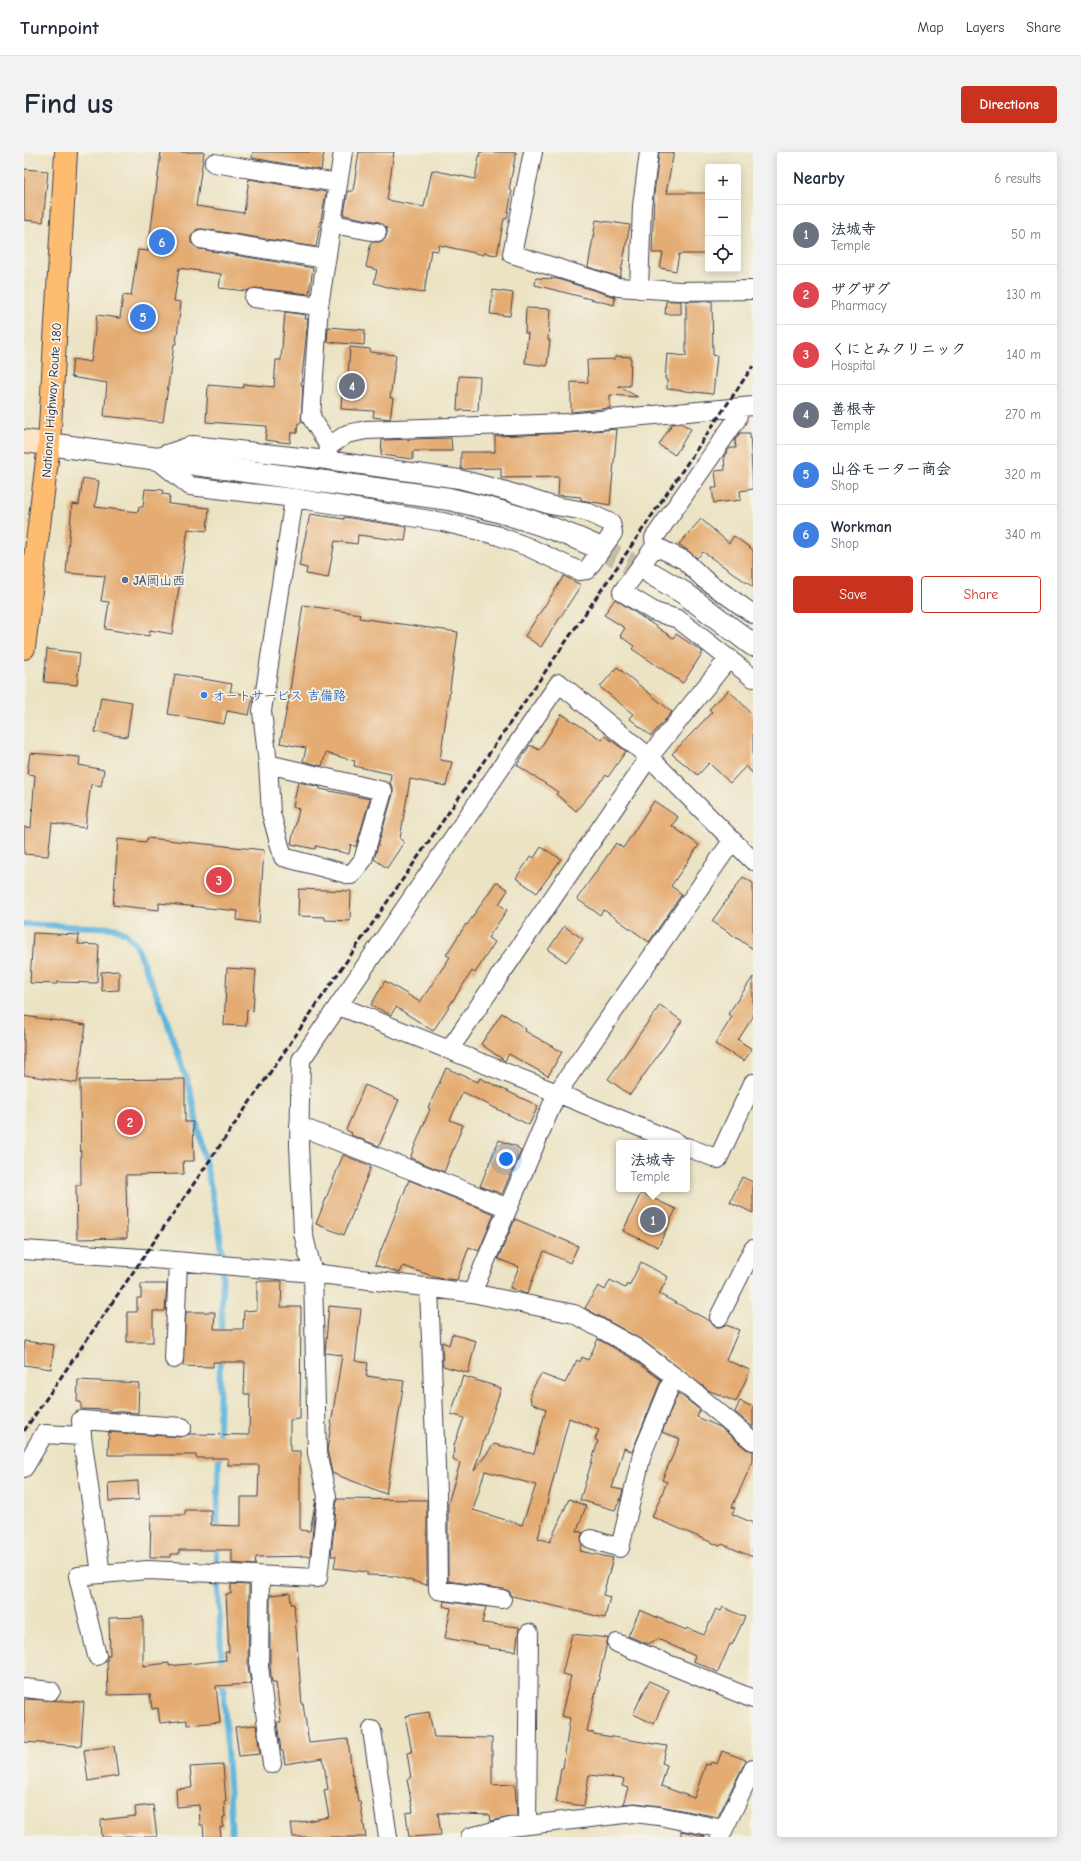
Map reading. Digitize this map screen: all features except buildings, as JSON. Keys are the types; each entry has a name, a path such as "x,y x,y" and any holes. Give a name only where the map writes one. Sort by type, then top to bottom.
{"highway":[{"name":"National Highway Route 180","path":"24,648 26,618 49,444 66,152"}],"main road":[{"path":"24,441 49,444"}],"street":[{"path":"328,453 311,417 319,306 343,152"},
{"path":"533,152 512,254 618,287 679,291 753,290"},
{"path":"639,289 642,206 649,152"},
{"path":"214,162 338,184"},
{"path":"332,224 377,232"},
{"path":"201,239 326,259"},
{"path":"254,298 319,306"},
{"path":"328,453 347,434 366,430 567,423 747,407"},
{"path":"747,407 737,419 654,538 655,546 622,592 655,612 678,619 753,678"},
{"path":"49,444 449,499 489,508 537,522 596,547"},
{"path":"193,445 328,453 482,485 550,505 585,512 611,523 613,533 587,570 579,571 528,547 496,535 422,518 294,498 190,486 155,458 193,445"},
{"path":"268,764 383,791 363,860 351,875 283,857 271,813 268,764 262,711 294,498"},
{"path":"655,546 684,560 705,580 753,614"},
{"path":"652,574 684,593 753,645"},
{"path":"449,1050 649,758 729,658"},
{"path":"97,1656 78,1576 148,1570 318,1578 327,1496 317,1453 313,1273 303,1233 299,1126 301,1060 559,683 649,758 753,861"},
{"path":"472,1293 557,1093 732,841"},
{"path":"339,1006 671,1140"},
{"path":"690,1147 718,1159 753,1083"},
{"path":"299,1126 508,1208"},
{"path":"719,1318 753,1249"},
{"path":"24,1250 142,1258 313,1273 472,1293 574,1314 636,1348 674,1376 753,1441"},
{"path":"174,1359 178,1262"},
{"path":"429,1288 437,1492 438,1590 502,1599"},
{"path":"591,1539 620,1548 642,1454 674,1376"},
{"path":"101,1574 81,1420 182,1427"},
{"path":"24,1468 44,1434 82,1436"},
{"path":"260,1576 259,1667 272,1764"},
{"path":"527,1825 529,1634"},
{"path":"617,1643 753,1699"},
{"path":"24,1688 51,1691"},
{"path":"372,1730 388,1837"},
{"path":"470,1837 510,1827 634,1813 659,1816 721,1833 753,1769"}],"waterway":[{"path":"24,924 114,928 125,933 135,943 164,1012 190,1090 217,1217 223,1257 221,1336"},
{"path":"219,1442 220,1355"},
{"path":"217,1532 219,1451"},
{"path":"217,1543 222,1668"},
{"path":"223,1679 232,1837"}],"tunnel":[{"path":"597,547 652,574"}],"railway":[{"path":"24,1431 613,573 753,366"}],"place":[{"name":"Workman","path":"162,242"},
{"name":"山谷モーター商会","path":"143,317"},
{"name":"善根寺","path":"352,386"},
{"name":"JA岡山西","path":"125,580"},
{"name":"オートサービス 吉備路","path":"204,695"},
{"name":"くにとみクリニック","path":"219,880"},
{"name":"ザグザグ","path":"130,1122"},
{"name":"法城寺","path":"653,1220"}]}
